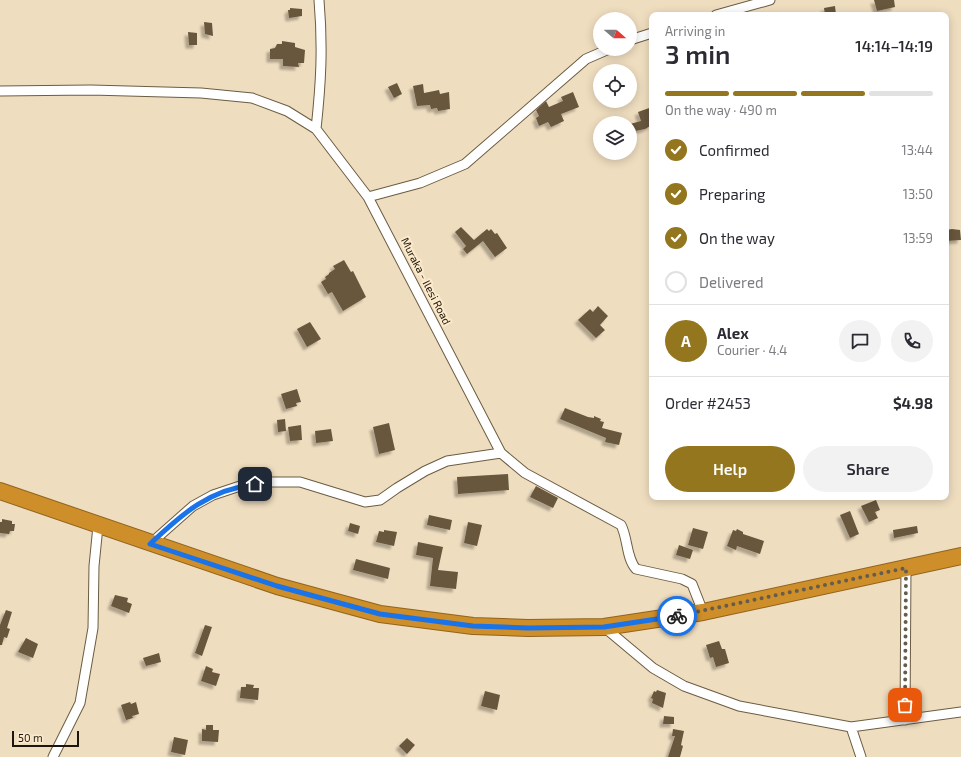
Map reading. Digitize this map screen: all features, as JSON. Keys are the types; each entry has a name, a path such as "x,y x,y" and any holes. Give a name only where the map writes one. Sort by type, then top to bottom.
{"highway":[{"path":"0,491 150,544 277,586 380,614 473,626 528,628 604,627 702,612 961,556"}],"street":[{"path":"0,91 91,90 201,93 252,98 287,111 316,129 322,78 322,39 319,0"},
{"path":"727,12 770,0"},
{"path":"637,38 649,34"},
{"path":"368,197 420,183 465,164 586,59 593,56"},
{"name":"Muraka - Ilesi Road","path":"316,129 368,197 501,452 525,473 621,525 625,533 631,564 636,569 682,579 692,584 702,612"},
{"path":"150,544 193,506 213,495 240,486 270,482 300,482 365,502 380,500 425,471 447,461 501,452"},
{"path":"53,757 80,703 93,628 94,566 98,526"},
{"path":"905,720 906,568"},
{"path":"604,627 653,668 684,686 739,706 851,727 961,712"},
{"path":"851,727 861,757"}],"building":[{"path":"874,0 894,0 895,7 877,11"},
{"path":"835,6 836,12 825,12 824,8"},
{"path":"290,8 302,9 302,16 289,18 288,10 290,10"},
{"path":"204,22 212,23 213,36 205,34"},
{"path":"188,32 197,33 197,45 189,45"},
{"path":"282,41 295,43 295,47 305,50 304,63 298,63 299,67 283,66 283,59 270,59 270,49 275,48 277,44 282,44"},
{"path":"397,83 402,94 394,98 388,87"},
{"path":"423,84 424,93 439,90 440,94 449,92 450,109 438,111 437,108 431,109 430,105 417,106 413,86"},
{"path":"573,92 579,107 561,114 564,121 551,127 548,122 539,126 536,118 539,116 536,110 546,101 549,107 563,101 561,97"},
{"path":"649,108 649,127 637,131 637,122 641,121 638,112"},
{"path":"461,227 474,240 487,229 489,231 491,229 495,234 497,233 507,248 495,257 483,241 467,254 463,249 466,246 455,232"},
{"path":"949,230 960,230 961,240 949,241"},
{"path":"344,260 351,272 353,271 366,297 343,311 332,292 328,294 321,282 326,279 325,277 335,269 333,266"},
{"path":"598,306 608,316 600,325 605,330 596,338 578,320 590,309 593,312"},
{"path":"310,322 321,339 307,347 297,329"},
{"path":"297,389 301,402 296,403 297,406 286,409 281,394"},
{"path":"565,408 588,417 594,418 594,416 601,419 600,421 604,422 602,428 622,433 619,445 605,442 606,438 560,419"},
{"path":"285,419 286,431 278,432 277,420"},
{"path":"389,423 395,450 379,454 373,427"},
{"path":"301,425 302,440 290,441 288,427"},
{"path":"331,429 333,441 316,443 315,431"},
{"path":"508,474 509,490 458,494 457,477"},
{"path":"536,486 558,498 553,508 530,497"},
{"path":"876,500 880,510 875,512 878,518 869,522 861,506"},
{"path":"850,511 859,534 850,538 840,515"},
{"path":"429,515 452,520 450,530 427,525"},
{"path":"2,519 12,521 12,524 15,524 14,531 10,531 9,534 0,533 0,522 2,522"},
{"path":"468,522 482,525 477,546 464,543"},
{"path":"350,523 360,526 358,534 348,531"},
{"path":"917,526 918,533 894,538 893,530"},
{"path":"693,528 708,532 703,549 688,545"},
{"path":"737,529 743,532 743,534 764,541 760,554 737,546 736,550 727,546 733,530 736,531"},
{"path":"384,530 397,532 394,546 376,542 379,531 384,532"},
{"path":"418,542 443,547 438,570 458,572 456,589 430,586 433,558 416,555"},
{"path":"679,545 693,550 690,559 676,555"},
{"path":"356,559 390,568 388,579 353,570"},
{"path":"115,595 128,598 127,602 132,604 129,613 111,606"},
{"path":"6,610 12,612 7,628 10,629 7,638 4,637 2,645 0,645 0,625"},
{"path":"205,625 212,627 202,656 195,653"},
{"path":"26,638 38,644 33,658 18,652"},
{"path":"719,641 722,649 725,649 729,663 716,667 713,657 710,658 706,645"},
{"path":"159,653 161,662 146,666 143,658"},
{"path":"206,666 213,669 212,672 220,674 216,686 201,681"},
{"path":"246,684 254,685 253,688 259,688 258,700 240,698 241,687 246,687"},
{"path":"657,690 666,693 663,708 652,703 653,699 651,698 654,691 656,692"},
{"path":"485,691 500,695 497,710 481,706"},
{"path":"130,702 131,704 136,702 139,714 126,720 121,705"},
{"path":"664,716 674,717 674,724 663,724"},
{"path":"206,725 213,725 213,730 219,730 218,742 202,741 202,729 206,730"},
{"path":"673,729 684,731 681,745 683,746 680,757 668,757 675,736 672,736"},
{"path":"174,737 188,740 185,755 171,752"},
{"path":"407,738 415,745 407,754 399,746"}],"way so far":[{"path":"677,616 702,612 906,568 905,705"}],"route":[{"path":"255,484 240,486 213,495 193,506 150,544 277,586 380,614 473,626 528,628 604,627 677,616"}]}
